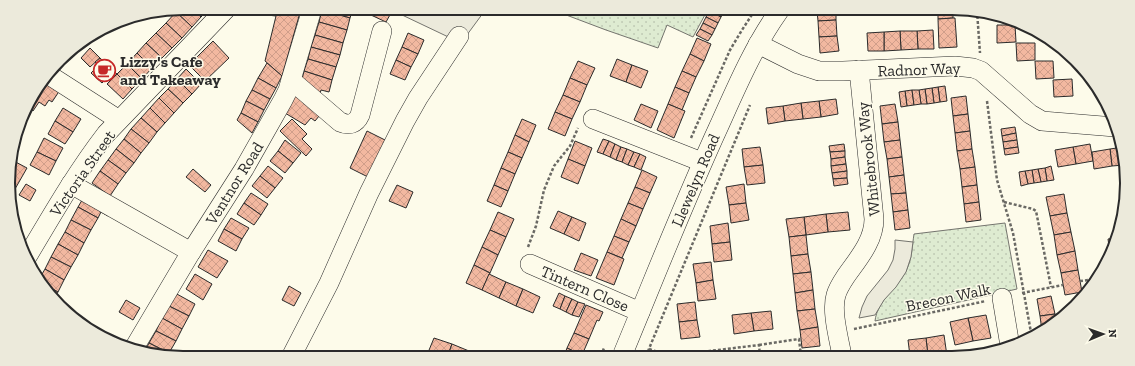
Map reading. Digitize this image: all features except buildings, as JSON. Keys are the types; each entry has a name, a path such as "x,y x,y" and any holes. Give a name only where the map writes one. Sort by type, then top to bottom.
{"street":[{"name":"Victoria Street","path":"30,252 71,184 94,150 119,120 220,15"},
{"name":"Ventnor Road","path":"136,344 191,252 244,168 283,100 291,80 310,15"},
{"name":"Llewelyn Road","path":"625,348 702,162 747,64 776,15"},
{"path":"291,80 340,122 348,125 356,122 360,115 382,31"},
{"path":"294,351 329,283 369,193 405,121 418,98 460,36"},
{"name":"Radnor Way","path":"758,44 798,64 812,69 826,71 955,66 969,67 980,71 1030,114 1042,121 1110,127"},
{"name":"Whitebrook Way","path":"841,351 834,310 836,295 841,284 869,242 874,227 859,70"},
{"path":"53,77 119,120"},
{"path":"593,119 702,162"},
{"path":"71,184 191,252"},
{"name":"Tintern Close","path":"530,264 640,312"},
{"path":"1002,298 1009,341"}],"path":[{"path":"977,17 980,71 987,101 997,180 1013,233 1031,331"},
{"path":"649,350 751,103"},
{"path":"530,264 522,261 536,226 542,198 554,166 572,142 583,115 593,119"},
{"path":"1003,202 1036,211 1051,287"},
{"path":"1080,281 1089,280"},
{"name":"Brecon Walk","path":"838,333 1063,285"},
{"path":"710,351 799,339 800,351"},
{"path":"759,345 760,351"},
{"path":"625,348 653,351"}],"green space":[{"path":"566,15 705,15 693,37 667,25 658,48"},
{"path":"1005,223 1017,289 875,321 879,307 906,271 911,257 914,234"}],"shaded area":[{"path":"402,15 482,15 461,43"},
{"path":"895,240 913,242 911,257 906,272 896,287 884,300 875,315 859,318 867,296 888,270 893,260"}],"place":[{"name":"Lizzy's Cafe and Takeaway","path":"104,70"}]}
